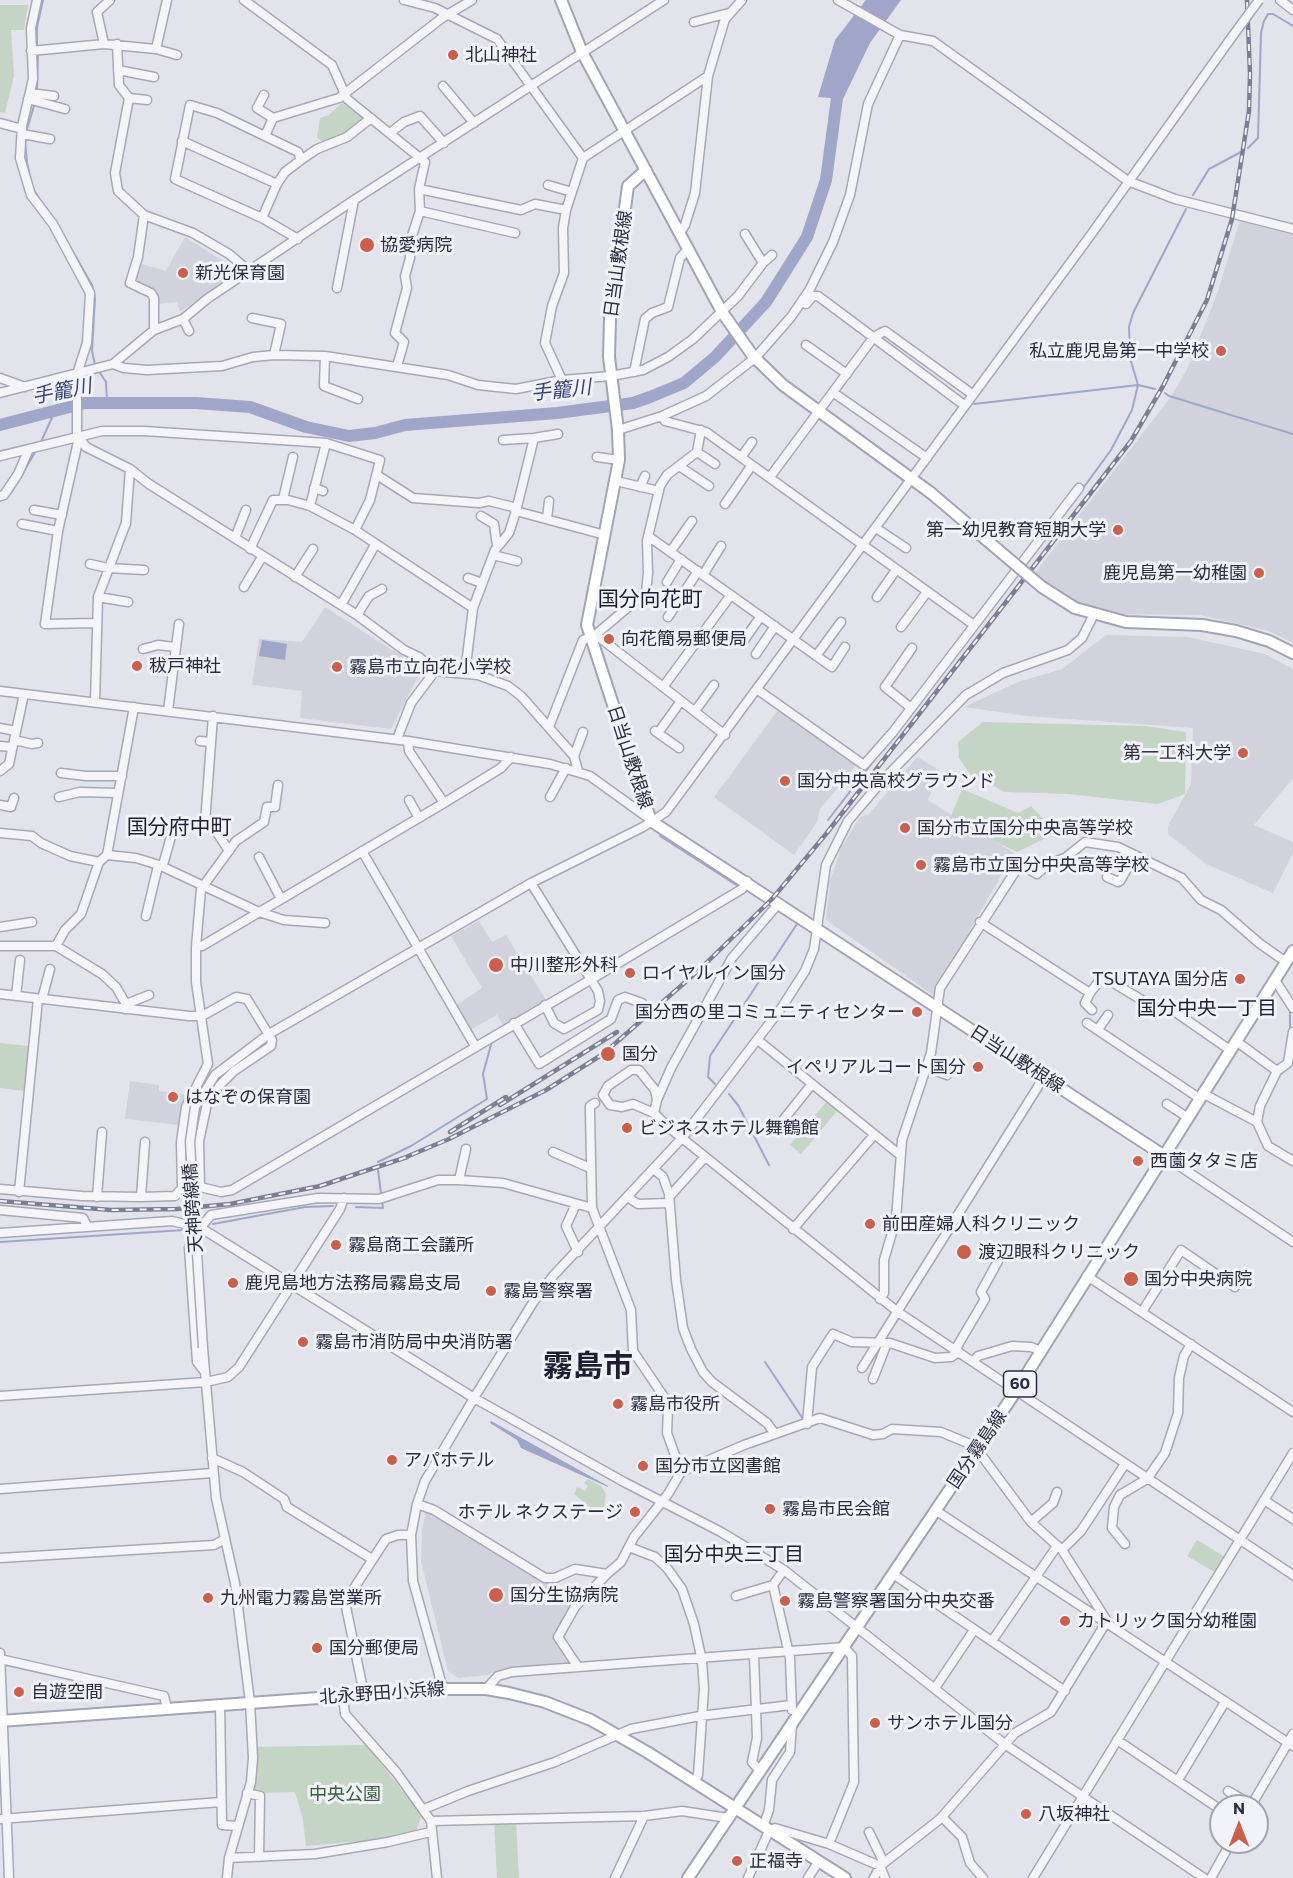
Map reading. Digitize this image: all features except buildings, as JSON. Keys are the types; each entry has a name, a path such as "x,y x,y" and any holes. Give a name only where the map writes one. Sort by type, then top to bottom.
{"main road":[{"path":"561,0 582,52 626,129 722,313 754,357 783,386 931,494 1042,586 1075,608 1126,622 1202,625 1236,631 1269,641 1293,653"},
{"name":"日当山敷根線","path":"646,170 628,186 610,325 612,380 618,429 618,460 616,481 587,625 651,821 747,881 1163,1155"},
{"name":"国分霧島線","path":"688,1878 844,1647 856,1625 1016,1391 1293,951"},
{"name":"北永野田小浜線","path":"2,1720 364,1694 486,1689 526,1697 564,1709 616,1734 694,1783 731,1813"},
{"path":"731,1813 766,1829 845,1878"}],"street":[{"path":"36,0 31,28 35,51 34,97 22,131 20,158 31,195 53,224 90,293 87,343 77,374 78,436 58,531 45,624 96,623"},
{"path":"104,44 96,12 110,0"},
{"path":"156,49 167,0"},
{"path":"244,0 332,65 343,95 425,162 419,189 420,211 410,242 406,288 395,333 404,341 397,366"},
{"path":"404,0 435,8 497,39 583,158"},
{"path":"265,136 273,118 343,95 447,15 472,0"},
{"path":"0,393 113,364 154,330 183,319 354,200 664,0"},
{"path":"680,233 695,194 708,76 729,13 742,0"},
{"path":"838,0 898,34 937,44 1128,181 1175,199 1293,229"},
{"path":"269,1034 531,883 666,812 758,690 1259,0"},
{"path":"1284,1 1293,10"},
{"path":"694,22 729,13"},
{"path":"618,429 662,416 706,396 754,357 791,317 810,289 833,242 850,195 867,104 898,34"},
{"path":"117,44 119,87 129,98 147,100"},
{"path":"35,51 117,44 156,49 177,55"},
{"path":"118,70 154,77"},
{"path":"562,380 545,343 552,306 563,278 563,228 566,210 583,158 708,76"},
{"path":"443,86 474,123"},
{"path":"264,94 258,108 273,118"},
{"path":"34,97 54,96"},
{"path":"34,97 65,109"},
{"path":"129,98 115,180 121,195 144,215 193,233 232,256 249,271"},
{"path":"298,239 261,218 175,179 190,105 217,113 298,152 301,160"},
{"path":"390,133 404,122 420,116 444,143"},
{"path":"261,218 285,172 317,149 347,137 371,118"},
{"path":"0,123 35,138 50,139"},
{"path":"182,141 277,184"},
{"path":"548,185 572,192"},
{"path":"419,189 521,210 535,204 566,210"},
{"path":"337,288 354,200"},
{"path":"420,211 515,233"},
{"path":"144,215 138,257 130,283 151,293 154,298 154,330"},
{"path":"745,234 763,263"},
{"path":"634,372 645,319 652,313 668,307 680,258 688,249"},
{"path":"113,364 124,368 147,370 208,367 274,355 325,356 454,376 478,385 516,389 562,380 612,380 668,357 722,313 772,255"},
{"path":"791,317 796,318 813,296 818,296 964,405"},
{"path":"252,318 281,324 274,355"},
{"path":"183,319 189,331"},
{"path":"770,477 873,338 885,332 972,394"},
{"path":"806,345 847,374"},
{"path":"325,356 324,386 358,399"},
{"path":"0,378 26,387"},
{"path":"834,393 927,458"},
{"path":"662,416 665,420 701,430 742,456 974,625"},
{"path":"549,727 583,640 594,636 646,592 648,536 659,491 665,478 697,452 701,430"},
{"path":"0,456 102,431 144,431 326,443 356,454 378,457 380,464 378,475 370,500 355,530"},
{"path":"503,440 558,434"},
{"path":"78,436 86,447 130,469 149,484 262,557 357,615 419,657 435,671 483,676 508,686 521,696 574,756 578,771"},
{"path":"465,673 473,608 495,551 509,533 534,438"},
{"path":"742,456 752,442"},
{"path":"310,506 318,490 326,443"},
{"path":"0,496 4,495 35,449"},
{"path":"697,452 715,464"},
{"path":"283,499 293,457"},
{"path":"597,458 618,460"},
{"path":"725,504 752,465"},
{"path":"679,466 709,486"},
{"path":"95,702 98,597 126,523 130,469"},
{"path":"378,475 412,498 479,503 489,501 516,511 605,535"},
{"path":"640,487 645,476"},
{"path":"616,481 659,491"},
{"path":"758,690 864,765 911,708 1079,488"},
{"path":"250,549 273,500 283,499 310,506 355,530 473,608"},
{"path":"548,519 549,501"},
{"path":"34,510 62,515"},
{"path":"235,538 246,510"},
{"path":"481,516 494,524 495,551"},
{"path":"671,551 692,521"},
{"path":"22,524 58,531"},
{"path":"876,528 906,548"},
{"path":"648,536 832,667 846,647"},
{"path":"341,606 375,545"},
{"path":"668,616 721,546"},
{"path":"295,577 313,549"},
{"path":"495,551 517,561"},
{"path":"244,587 262,557"},
{"path":"667,582 681,559"},
{"path":"90,564 108,568 144,570"},
{"path":"877,597 896,570"},
{"path":"468,578 482,583"},
{"path":"357,615 369,596 382,589"},
{"path":"901,627 927,592"},
{"path":"663,687 731,595"},
{"path":"98,597 128,602"},
{"path":"443,1689 413,1581 411,1535 417,1503 426,1481 474,1398 534,1301 553,1276 601,1228 682,1138 759,1041 805,971 814,949 818,929 819,900 826,865 848,821 882,781 966,695 1003,673 1068,650 1082,638 1094,614"},
{"path":"741,643 760,616"},
{"path":"816,656 841,622"},
{"path":"168,711 179,624"},
{"path":"756,654 775,627"},
{"path":"590,636 600,638 725,735"},
{"path":"142,649 158,645 175,647"},
{"path":"911,708 883,689 912,648"},
{"path":"397,739 411,703 435,671"},
{"path":"695,711 714,685"},
{"path":"0,691 397,739 511,757 578,771 630,803 651,821"},
{"path":"0,771 9,764 24,694"},
{"path":"679,748 656,732 681,701"},
{"path":"56,946 65,930 81,914 99,862 107,855 134,707"},
{"path":"213,717 205,823 218,834 229,851"},
{"path":"0,728 14,739 32,744 38,743"},
{"path":"574,756 583,732"},
{"path":"0,746 14,739"},
{"path":"200,741 211,742"},
{"path":"408,741 409,751 444,803"},
{"path":"196,947 202,946 444,803 501,768 511,757"},
{"path":"550,797 566,768"},
{"path":"61,772 86,776 122,776"},
{"path":"0,1189 96,1197 141,1197 175,1196 182,1188 181,1142 186,1107 208,1064 196,982 199,892 242,836 264,822 267,807 274,807 278,785"},
{"path":"59,797 80,792 117,793"},
{"path":"0,805 11,807 14,798"},
{"path":"409,800 419,818"},
{"path":"0,833 32,836 41,843 70,856 99,862"},
{"path":"146,916 159,866 163,865 172,833"},
{"path":"880,1299 884,1293 884,1260 896,1219 900,1155 904,1131 931,1053 935,1006 940,988 980,922 1020,864 1039,873 1047,865 1065,858 1089,842 1118,847 1182,879 1201,900 1221,910 1259,943 1286,962"},
{"path":"362,851 475,1046"},
{"path":"107,855 136,858 159,866 260,912 288,921 325,922"},
{"path":"1107,877 1120,881 1135,855"},
{"path":"259,857 281,899"},
{"path":"182,1188 200,1187 221,1192 232,1190 742,889 747,881"},
{"path":"531,883 598,991 600,1001 598,1010 564,1029 560,1028 545,1005"},
{"path":"654,1113 671,1068 732,958 779,903"},
{"path":"0,927 32,922"},
{"path":"980,922 1090,993"},
{"path":"0,946 56,946 102,974 116,987 125,1006"},
{"path":"16,996 20,960"},
{"path":"19,1192 40,999 50,969"},
{"path":"1092,1010 1085,1003 1090,993 1100,980 1108,979 1160,1011 1171,1009 1233,1045 1281,1069"},
{"path":"1275,980 1293,1008"},
{"path":"0,994 202,1016 242,996 247,999 269,1034 272,1040 271,1046 234,1071 219,1086 207,1104 199,1141 200,1187"},
{"path":"125,1006 149,995"},
{"path":"514,1023 539,1064 611,1019 618,1000 625,997 642,1003"},
{"path":"1099,1028 1108,1015"},
{"path":"1088,1023 1201,1096 1260,1124"},
{"path":"1293,1032 1281,1069 1260,1106 1260,1124 1268,1146 1293,1161"},
{"name":"天神跨線橋","path":"205,1371 190,1142 195,1107 215,1075 269,1034"},
{"path":"759,1041 900,1155"},
{"path":"926,1067 947,1075"},
{"path":"657,1100 655,1090 639,1070 631,1070 608,1086 603,1095 610,1106 622,1107 633,1104 654,1113 880,1299 1293,1575"},
{"path":"862,1368 1044,1077"},
{"path":"784,1119 812,1084"},
{"path":"595,1103 590,1106 592,1208 631,1310 633,1351 664,1397 668,1408 667,1433 681,1472"},
{"path":"1167,1104 1187,1117"},
{"path":"96,1197 102,1132"},
{"path":"793,1229 874,1135"},
{"path":"141,1197 145,1142"},
{"path":"459,1180 466,1149"},
{"path":"553,1152 590,1168"},
{"path":"1163,1155 1293,1242"},
{"path":"629,1198 638,1204 669,1200 705,1157"},
{"path":"655,1170 663,1177 669,1200 683,1328 691,1349 712,1382 767,1423 775,1434"},
{"path":"227,1878 229,1858 248,1793 253,1758 250,1702 235,1583 218,1518 205,1371 197,1362 189,1248 211,1215 318,1198 379,1199 438,1180 503,1183 592,1208"},
{"path":"0,1396 206,1382 221,1380 234,1373 340,1209 344,1198"},
{"path":"576,1204 566,1226 578,1252"},
{"path":"0,1210 83,1218 87,1226"},
{"path":"0,1233 172,1221 201,1228 474,1398 721,1532 784,1570 1006,1745 1204,1878"},
{"path":"1142,1312 1181,1250 1235,1287"},
{"path":"807,1424 812,1367 833,1334 852,1341 887,1343 935,1358 951,1357 957,1351 985,1299 981,1292 998,1261"},
{"path":"1088,1276 1293,1412"},
{"path":"873,1379 887,1343"},
{"path":"1125,1544 1112,1528 1116,1501 1147,1479 1168,1447 1178,1413 1179,1378 1184,1356 1191,1344"},
{"path":"973,1362 978,1356 1012,1346 1031,1347 1041,1351"},
{"path":"578,1668 558,1638 575,1607 621,1562 629,1546 663,1502 681,1472 820,1418 873,1435 883,1434 892,1429 941,1432 970,1444 995,1470 1031,1522 1060,1548 1107,1621"},
{"path":"1034,1878 1293,1453"},
{"path":"212,1458 243,1472 284,1499 287,1507 372,1559"},
{"path":"992,1641 1036,1576 1060,1548 1081,1531 1125,1464"},
{"path":"0,1489 213,1473"},
{"path":"1031,1522 1053,1503 1057,1492"},
{"path":"1264,1500 1293,1519"},
{"path":"417,1503 434,1510 545,1578 555,1578 575,1569 608,1574"},
{"path":"935,1510 1291,1744"},
{"path":"364,1694 345,1602 372,1559 391,1536 411,1535"},
{"path":"0,1558 214,1545 225,1539"},
{"path":"629,1546 655,1557 682,1589 701,1659 704,1689 700,1716 698,1775 694,1783"},
{"path":"736,1596 772,1585 784,1570"},
{"path":"893,1574 1065,1691"},
{"path":"772,1585 789,1653 791,1705 793,1711 798,1714"},
{"path":"874,1878 879,1864 940,1819 1015,1733 1051,1712 1107,1621"},
{"path":"935,1688 974,1630"},
{"path":"486,1689 492,1680 504,1674 844,1647 852,1656 854,1782 829,1844"},
{"path":"0,1653 4,1819 9,1878"},
{"path":"754,1655 757,1738 752,1762 760,1771"},
{"path":"0,1659 164,1696 167,1708"},
{"path":"343,1696 345,1714 397,1773 431,1821 430,1832 437,1878"},
{"path":"1178,1780 1225,1702"},
{"path":"220,1704 222,1825 237,1826"},
{"path":"424,1809 468,1791 555,1762 616,1734 643,1726 700,1716 791,1705"},
{"path":"748,1878 766,1829 772,1780 790,1752 792,1725"},
{"path":"1259,1794 1291,1744 1293,1734"},
{"path":"1117,1740 1209,1801"},
{"path":"1228,1791 1233,1794"},
{"path":"248,1793 260,1796 259,1857"},
{"path":"4,1819 221,1802"},
{"path":"431,1821 644,1816 682,1811 731,1813"},
{"path":"615,1878 644,1816"},
{"path":"940,1819 944,1819 962,1837 970,1863 983,1878"},
{"path":"766,1829 780,1828 879,1864"},
{"path":"229,1858 315,1854 388,1842 430,1832"},
{"path":"869,1832 885,1878"},
{"path":"1211,1878 1224,1854"},
{"path":"808,1878 819,1862"}],"shaded area":[{"path":"1240,220 1293,235 1293,643 1269,631 1200,615 1114,614 1075,602 1034,574 1170,398 1187,369 1217,294"},
{"path":"185,237 239,271 180,312 177,302 159,304 157,294 134,283 138,263 166,271"},
{"name":"霧島市立向花小学校","path":"325,607 422,669 391,729 300,718 302,691 252,685 259,639 302,642"},
{"name":"第一工科大学","path":"1106,635 1188,637 1265,654 1293,669 1293,778 1254,825 1293,842 1293,853 1273,893 1206,864 1168,834 1168,826 1191,784 1193,728 1027,716 964,707 1018,682 1062,669"},
{"name":"国分中央高校グラウンド","path":"778,710 857,764 820,809 817,822 794,855 714,797"},
{"name":"霧島市立国分中央高等学校","path":"917,757 939,770 928,800 1014,853 933,995 826,920 830,881 841,848 860,817 869,814"},
{"name":"中川整形外科","path":"479,921 492,942 506,935 546,1000 503,1025 497,1015 470,1030 455,1006 482,988 451,936"},
{"path":"130,1081 159,1085 159,1091 187,1095 179,1125 125,1119"},
{"name":"国分生協病院","path":"426,1509 553,1585 575,1605 556,1638 576,1665 502,1669 488,1675 458,1678 448,1671 421,1561 422,1531"}],"green space":[{"path":"0,5 28,5 24,30 11,30 14,76 5,113 0,112"},
{"path":"342,103 364,117 358,125 325,143 317,138 320,118 329,115"},
{"path":"983,722 1145,726 1186,732 1185,794 1158,804 1068,794 1005,792 970,774 959,758 958,742"},
{"path":"962,789 1018,813 1031,806 1047,823 1059,823 1048,837 1017,852 950,819"},
{"path":"0,1043 29,1046 24,1091 0,1088"},
{"path":"827,1101 838,1110 801,1154 790,1145"},
{"path":"588,1479 601,1486 606,1494 604,1507 591,1508 574,1494 577,1487 585,1491 588,1486 584,1483"},
{"path":"1197,1540 1225,1557 1216,1573 1187,1556"},
{"name":"中央公園","path":"366,1745 422,1815 414,1836 306,1846 303,1819 295,1792 254,1793 253,1747"},
{"path":"516,1820 519,1878 497,1878 494,1821"}],"water":[{"path":"866,0 901,0 870,43 843,99 818,97 835,40"},
{"path":"262,640 287,644 285,660 259,656"},
{"path":"491,1421 608,1487 521,1448 517,1440 490,1423"}],"waterway":[{"path":"37,46 37,27 43,0"},
{"path":"1248,148 1258,138 1261,33 1264,21 1268,14 1273,14 1293,26"},
{"path":"37,91 38,52"},
{"name":"手籠川","path":"0,425 85,403 196,403 250,407 306,427 349,436 375,433 405,425 557,413 633,403 650,397 684,383 715,357 766,302 807,237 826,180 839,83"},
{"path":"26,132 35,103"},
{"path":"25,140 33,189 49,213"},
{"path":"1193,195 1209,169 1241,152"},
{"path":"1059,521 1111,450 1132,410 1138,385 1130,358 1129,327 1133,313 1186,209"},
{"path":"65,238 92,285 95,298 92,351 95,365"},
{"path":"98,370 106,382 107,403"},
{"path":"974,404 1138,385 1155,389"},
{"path":"1165,393 1293,434"},
{"path":"40,444 55,411"},
{"path":"11,493 37,449"},
{"path":"0,501 7,497"},
{"path":"828,820 876,758"},
{"path":"660,836 738,886"},
{"path":"715,1084 708,1077 710,1056 797,924"},
{"path":"1290,1010 1290,1031"},
{"path":"378,1162 411,1146 487,1099 483,1074 492,1041"},
{"path":"1273,1088 1281,1072"},
{"path":"729,1094 738,1105 769,1165"},
{"path":"378,1170 381,1193"},
{"path":"356,1207 383,1208 382,1201"},
{"path":"213,1224 305,1207 333,1206"},
{"path":"0,1242 184,1230"},
{"path":"765,1362 803,1419"},
{"path":"869,1878 873,1871"}],"railway":[{"path":"399,1160 449,1139 546,1090 603,1054 698,971 772,899 826,834 1131,441 1163,386 1207,300 1232,219 1249,111 1247,0"},
{"path":"500,1105 617,1032"},
{"path":"450,1132 506,1097"},
{"path":"0,1201 111,1210 177,1209 230,1204 320,1186 407,1157"}],"place":[{"name":"北山神社","path":"453,55"},
{"name":"協愛病院","path":"367,245"},
{"name":"新光保育園","path":"183,273"},
{"name":"私立鹿児島第一中学校","path":"1221,351"},
{"name":"第一幼児教育短期大学","path":"1118,530"},
{"name":"鹿児島第一幼稚園","path":"1259,573"},
{"name":"向花簡易郵便局","path":"609,639"},
{"name":"秡戸神社","path":"137,666"},
{"name":"霧島市立向花小学校","path":"337,667"},
{"name":"第一工科大学","path":"1243,753"},
{"name":"国分中央高校グラウンド","path":"785,781"},
{"name":"国分市立国分中央高等学校","path":"905,828"},
{"name":"霧島市立国分中央高等学校","path":"921,865"},
{"name":"中川整形外科","path":"496,965"},
{"name":"ロイヤルイン国分","path":"630,973"},
{"name":"TSUTAYA 国分店","path":"1240,979"},
{"name":"国分西の里コミュニティセンター","path":"917,1012"},
{"name":"国分","path":"608,1054"},
{"name":"イペリアルコート国分","path":"978,1067"},
{"name":"はなぞの保育園","path":"173,1097"},
{"name":"ビジネスホテル舞鶴館","path":"627,1128"},
{"name":"西薗タタミ店","path":"1138,1161"},
{"name":"前田産婦人科クリニック","path":"870,1224"},
{"name":"霧島商工会議所","path":"336,1245"},
{"name":"渡辺眼科クリニック","path":"964,1252"},
{"name":"国分中央病院","path":"1131,1279"},
{"name":"鹿児島地方法務局霧島支局","path":"233,1283"},
{"name":"霧島警察署","path":"491,1291"},
{"name":"霧島市消防局中央消防署","path":"303,1342"},
{"name":"霧島市役所","path":"618,1404"},
{"name":"アパホテル","path":"392,1460"},
{"name":"国分市立図書館","path":"643,1466"},
{"name":"霧島市民会館","path":"770,1509"},
{"name":"ホテル ネクステージ","path":"635,1512"},
{"name":"国分生協病院","path":"496,1595"},
{"name":"九州電力霧島営業所","path":"208,1598"},
{"name":"霧島警察署国分中央交番","path":"785,1601"},
{"name":"カトリック国分幼稚園","path":"1065,1621"},
{"name":"国分郵便局","path":"317,1648"},
{"name":"自遊空間","path":"19,1692"},
{"name":"サンホテル国分","path":"875,1723"},
{"name":"八坂神社","path":"1026,1814"},
{"name":"正福寺","path":"737,1861"}],"district":[{"name":"国分向花町","path":"650,599"},
{"name":"国分府中町","path":"179,827"},
{"name":"国分中央一丁目","path":"1207,1008"},
{"name":"霧島市","path":"588,1366"},
{"name":"国分中央三丁目","path":"734,1554"}]}
